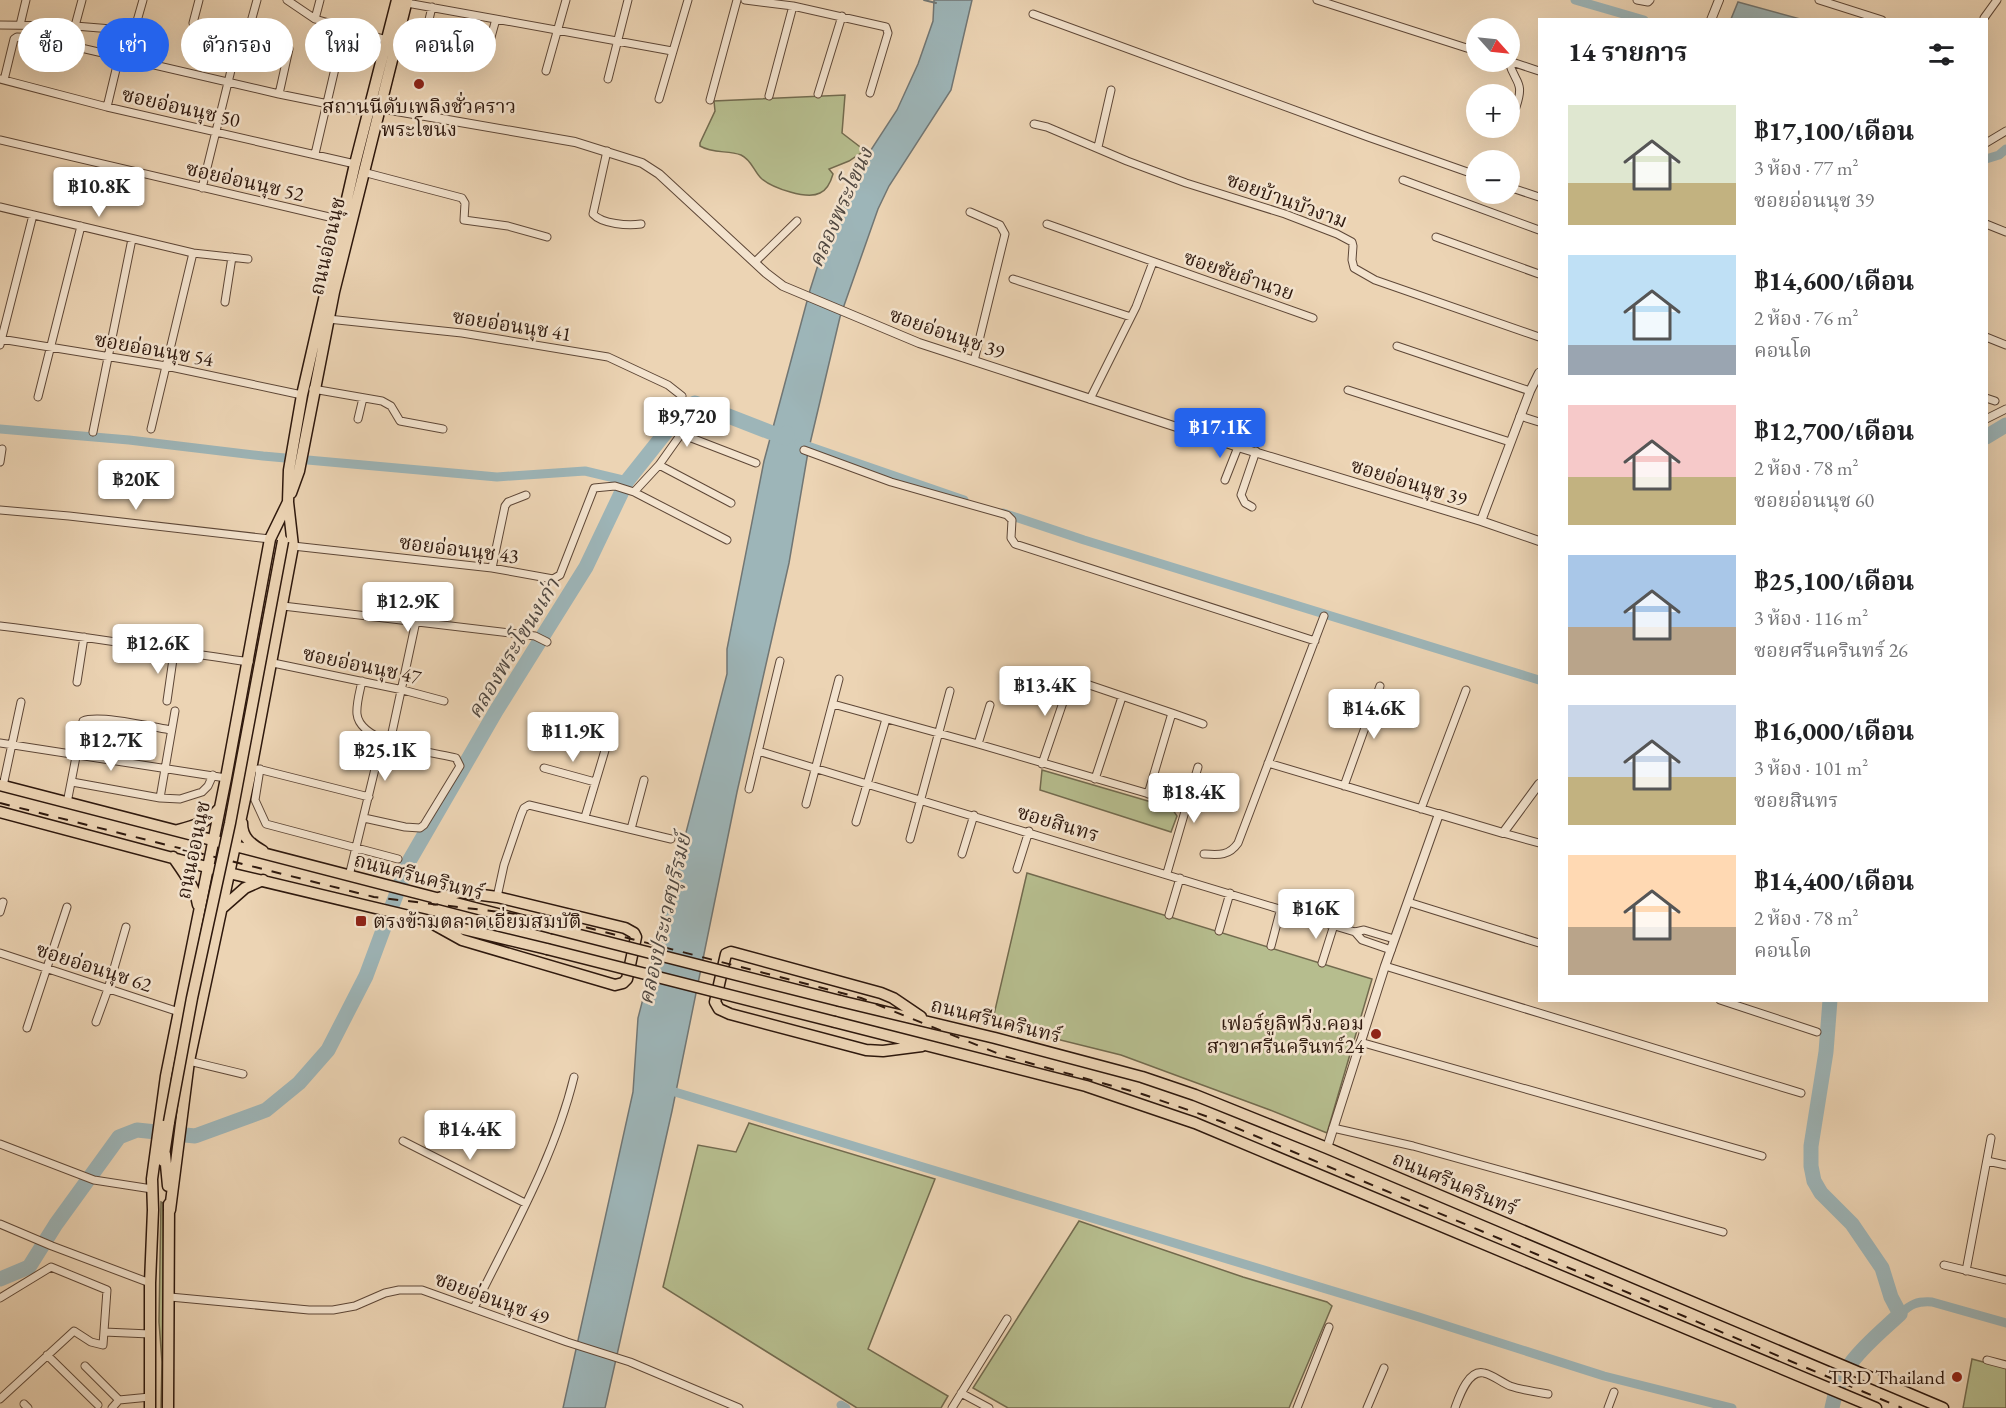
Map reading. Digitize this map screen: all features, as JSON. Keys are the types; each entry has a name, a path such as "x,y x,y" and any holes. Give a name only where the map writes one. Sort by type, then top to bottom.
{"main road":[{"name":"ถนนอ่อนนุช","path":"170,1210 189,1061 249,780 256,768 283,606 288,543 288,502 299,444 346,221 402,1"},
{"name":"ถนนอ่อนนุช","path":"309,394 328,320 346,221"},
{"name":"ถนนอ่อนนุช","path":"150,1402 152,1189 164,1091 249,662 270,539 288,502"},
{"name":"ถนนอ่อนนุช","path":"153,1210 165,1154 182,1044 288,543"},
{"path":"226,778 234,786 249,780"},
{"name":"ถนนศรีนครินทร์","path":"2,785 434,899 1142,1077 1195,1095 1327,1148 1943,1408"},
{"path":"175,831 198,825 212,817 220,808"},
{"name":"ถนนศรีนครินทร์","path":"0,812 229,873 547,949 1086,1086 1195,1123 1876,1408"},
{"path":"242,814 243,834 250,843 272,856"},
{"path":"173,857 196,894 199,909"},
{"path":"220,910 245,888 265,880"},
{"path":"428,921 462,940 615,985 627,979 636,937 630,930 497,897 456,893 434,899"},
{"path":"193,940 198,934 204,933 209,936 213,944"},
{"path":"925,1045 883,1051 866,1050 730,1014 719,1010 715,1002 726,954 731,952 881,993 929,1022"},
{"name":"ถนนอ่อนนุช","path":"165,1154 170,1210 168,1408"}],"street":[{"path":"22,18 26,0"},
{"path":"77,18 82,0"},
{"path":"85,27 124,30 133,27 143,0"},
{"path":"194,18 199,0"},
{"path":"252,18 257,0"},
{"path":"287,0 315,18 320,0"},
{"path":"546,71 566,0"},
{"path":"608,79 628,0"},
{"path":"659,99 688,0"},
{"path":"710,100 737,0"},
{"path":"745,0 793,6 883,26 888,30 870,93"},
{"path":"1317,0 1466,48"},
{"path":"1636,0 1648,2 1650,0"},
{"path":"1712,18 1719,0"},
{"path":"1820,0 1876,18"},
{"path":"1984,18 1997,0"},
{"path":"402,1 491,18"},
{"path":"770,96 793,6"},
{"path":"429,18 432,7"},
{"path":"1033,14 1466,171"},
{"path":"818,94 842,16"},
{"path":"496,19 672,51"},
{"path":"0,25 18,25"},
{"path":"2,79 17,37 38,38 97,52"},
{"path":"381,39 392,42"},
{"path":"1520,65 1538,71"},
{"path":"169,68 279,94 374,110"},
{"path":"107,107 115,72"},
{"path":"202,189 230,72"},
{"path":"279,94 284,72"},
{"path":"315,154 334,72"},
{"name":"ซอยอ่อนนุช 50","path":"2,79 107,107 315,154 462,198 465,203 464,220 508,226 548,237"},
{"path":"1098,147 1111,90"},
{"name":"ซอยอ่อนนุช 39","path":"374,110 575,142 642,163 659,174 783,286 901,336 1238,447 1538,541"},
{"name":"ซอยบ้านบัวงาม","path":"1034,124 1047,127 1126,161 1186,183 1285,214 1337,234 1352,242 1354,268 1360,273 1538,337"},
{"path":"1988,141 2006,131"},
{"name":"ซอยอ่อนนุช 52","path":"0,140 346,221"},
{"path":"607,151 593,214 599,219 632,226 641,224"},
{"path":"1403,180 1538,230"},
{"path":"1520,190 1538,197"},
{"path":"0,207 193,253 248,259"},
{"path":"970,212 1000,225 1005,234 974,361"},
{"path":"0,341 33,215"},
{"path":"755,262 797,220"},
{"name":"ซอยชัยอำนวย","path":"1047,224 1313,318"},
{"path":"1988,225 2006,232"},
{"path":"38,397 81,226"},
{"path":"1436,237 1538,274"},
{"path":"93,432 132,238"},
{"path":"151,429 193,253"},
{"path":"225,302 232,257"},
{"name":"ซอยชัยอำนวย","path":"1090,399 1131,318 1153,262"},
{"path":"1013,279 1131,318"},
{"name":"ซอยอ่อนนุช 41","path":"328,320 462,333 608,357 668,386 682,396"},
{"path":"1988,339 2006,345"},
{"name":"ซอยอ่อนนุช 54","path":"0,341 166,366 309,394 382,401 391,406 400,421 443,429"},
{"path":"1397,346 1530,391"},
{"path":"1481,521 1520,416 1538,375"},
{"path":"1348,390 1510,442"},
{"path":"358,419 363,398"},
{"path":"1988,399 1995,401"},
{"path":"1988,417 2006,410"},
{"path":"1520,416 1538,422"},
{"path":"634,492 681,434 756,463"},
{"path":"1225,480 1238,447"},
{"path":"0,462 2,449"},
{"path":"804,450 891,482 1007,515 1012,520 1011,538 1015,544 1315,640"},
{"path":"1252,507 1245,503 1241,495 1256,451"},
{"path":"658,465 731,503"},
{"name":"ซอยอ่อนนุช 43","path":"288,543 492,568 557,579 594,488 615,486 634,492 728,540"},
{"path":"492,568 505,506 508,502 526,495"},
{"path":"1,509 270,539"},
{"path":"283,606 416,621 541,639"},
{"path":"1204,854 1227,853 1233,850 1238,843 1324,616"},
{"path":"390,742 416,621"},
{"path":"0,626 249,662"},
{"path":"77,682 84,637"},
{"path":"167,701 174,652"},
{"path":"749,789 780,661"},
{"name":"ซอยอ่อนนุช 47","path":"273,663 403,690 444,701"},
{"path":"1048,671 1203,724"},
{"path":"806,804 839,679"},
{"path":"1042,764 1071,679"},
{"path":"362,681 357,714 362,728 382,740 456,758 460,766 420,828 364,818"},
{"path":"1344,786 1380,686"},
{"path":"1420,809 1466,690"},
{"path":"910,839 950,691"},
{"path":"1095,779 1122,696"},
{"path":"2,785 14,745 21,702"},
{"path":"833,704 1187,805"},
{"path":"978,744 990,705"},
{"path":"160,798 175,711"},
{"path":"1148,794 1172,713"},
{"path":"67,802 82,724 88,719 171,730"},
{"path":"856,822 886,719"},
{"path":"585,817 609,737"},
{"path":"349,876 382,740"},
{"path":"0,743 213,774 226,778"},
{"name":"ซอยสินทร","path":"758,751 1029,831 1355,932 1364,930 1394,939"},
{"path":"1268,763 1538,843"},
{"path":"1167,873 1198,767"},
{"path":"369,797 256,768 255,800 266,824 398,859"},
{"path":"544,768 594,782"},
{"path":"72,782 160,798 180,799 194,795 208,786 213,774"},
{"path":"631,829 644,780"},
{"path":"1503,833 1538,785"},
{"path":"497,897 504,865 524,808 532,805 671,839"},
{"path":"1327,1148 1384,966 1439,814"},
{"path":"962,854 974,815"},
{"path":"1017,869 1029,831"},
{"path":"1169,915 1180,878"},
{"path":"1219,931 1230,893"},
{"path":"0,912 3,902"},
{"path":"1408,902 1538,943"},
{"path":"27,1028 67,907"},
{"path":"1271,946 1281,908"},
{"path":"1322,963 1334,925"},
{"path":"96,1022 126,927"},
{"path":"1355,932 1362,939 1390,950"},
{"name":"ซอยอ่อนนุช 62","path":"0,953 179,1012"},
{"path":"1384,966 1801,1094"},
{"path":"1726,1002 1817,1032"},
{"path":"1360,1042 1762,1156"},
{"path":"189,1061 243,1074"},
{"path":"474,1308 560,1125 574,1077"},
{"path":"1334,1128 1413,1146 1723,1232"},
{"path":"1966,1271 1991,1138"},
{"path":"403,1141 525,1203"},
{"path":"0,1144 94,1180 152,1189"},
{"path":"1987,1161 2006,1165"},
{"path":"0,1224 150,1283"},
{"path":"1944,1264 2006,1280"},
{"path":"0,1298 51,1267 107,1290 103,1345 91,1342 74,1331 0,1399"},
{"name":"ซอยอ่อนนุช 49","path":"170,1297 309,1310 333,1310 355,1306 385,1293 411,1289 433,1292 622,1360 739,1408"},
{"path":"952,1408 1007,1319"},
{"path":"1297,1408 1329,1327"},
{"path":"104,1332 150,1334"},
{"path":"47,1355 98,1405"},
{"path":"1987,1360 2006,1365"},
{"path":"85,1366 119,1400 150,1402"},
{"path":"1368,1408 1384,1368"},
{"path":"1455,1408 1461,1391 1478,1373 1484,1373 1510,1386 1548,1395"},
{"path":"1608,1408 1614,1392"},
{"path":"961,1393 989,1408"},
{"path":"112,1408 119,1400"}],"green space":[{"path":"845,95 842,133 868,153 861,153 829,169 833,174 831,180 827,188 820,193 807,195 782,189 762,179 748,160 741,155 700,146 715,111 714,101"},
{"path":"1042,770 1165,806 1173,810 1177,816 1171,832 1040,790"},
{"path":"1027,873 1372,979 1327,1133 1121,1055 992,1023"},
{"path":"749,1123 935,1179 868,1349 948,1396 941,1408 857,1408 663,1287 698,1145 736,1152"},
{"path":"161,1202 163,1203 164,1324 161,1408 162,1362 159,1322"},
{"path":"1079,1221 1243,1277 1327,1302 1332,1306 1289,1408 1008,1408 973,1388"},
{"path":"1972,1359 2006,1368 2006,1408 1963,1408"}],"water":[{"path":"934,0 972,0 951,90 889,186 878,209 840,317 808,452 789,563 737,792 672,1111 605,1408 563,1408 633,1092 638,1018 727,674 727,649 764,461 810,290 839,199 897,110 918,64 933,21"},
{"path":"1738,2 1796,18 1731,18"}],"waterway":[{"path":"924,0 936,3"},
{"path":"1575,0 1637,18"},
{"path":"1988,158 1999,155 2006,149"},
{"name":"คลองพระโขนงเก่า","path":"0,1279 29,1267 56,1224 119,1137 137,1130 195,1136 266,1110 299,1083 328,1050 366,976 408,863 496,711 586,567 627,481 685,408 695,403 785,438 787,433"},
{"path":"1988,436 2006,425"},
{"path":"0,429 497,477 585,471 627,481"},
{"path":"799,443 964,500"},
{"path":"1003,513 1538,680"},
{"path":"1830,1002 1826,1052 1811,1146 1814,1181 1821,1193 1852,1224 1882,1268 1891,1297 1900,1314 1867,1344 1849,1366 1841,1379 1832,1408"},
{"path":"665,1089 1419,1317 1604,1376 1732,1408"},
{"path":"1900,1314 1915,1304 1932,1302 2006,1323"},
{"path":"841,1405 846,1408"}],"railway":[{"path":"0,803 374,897 562,921 861,998 1004,1056 1142,1094 1220,1121 1902,1408"}],"place":[{"name":"สถานนีดับเพลิงชั่วคราว พระโขนง","path":"419,84"},
{"name":"ตรงข้ามตลาดเอี่ยมสมบัติ","path":"361,921"},
{"name":"เฟอร์ยูลิฟวิ่ง.คอม สาขาศรีนครินทร์24","path":"1376,1034"},
{"name":"TRD Thailand","path":"1957,1377"}],"water label":[{"name":"คลองพระโขนง","path":"840,207"},
{"name":"คลองประเวศบุรีรมย์","path":"664,919"}]}
